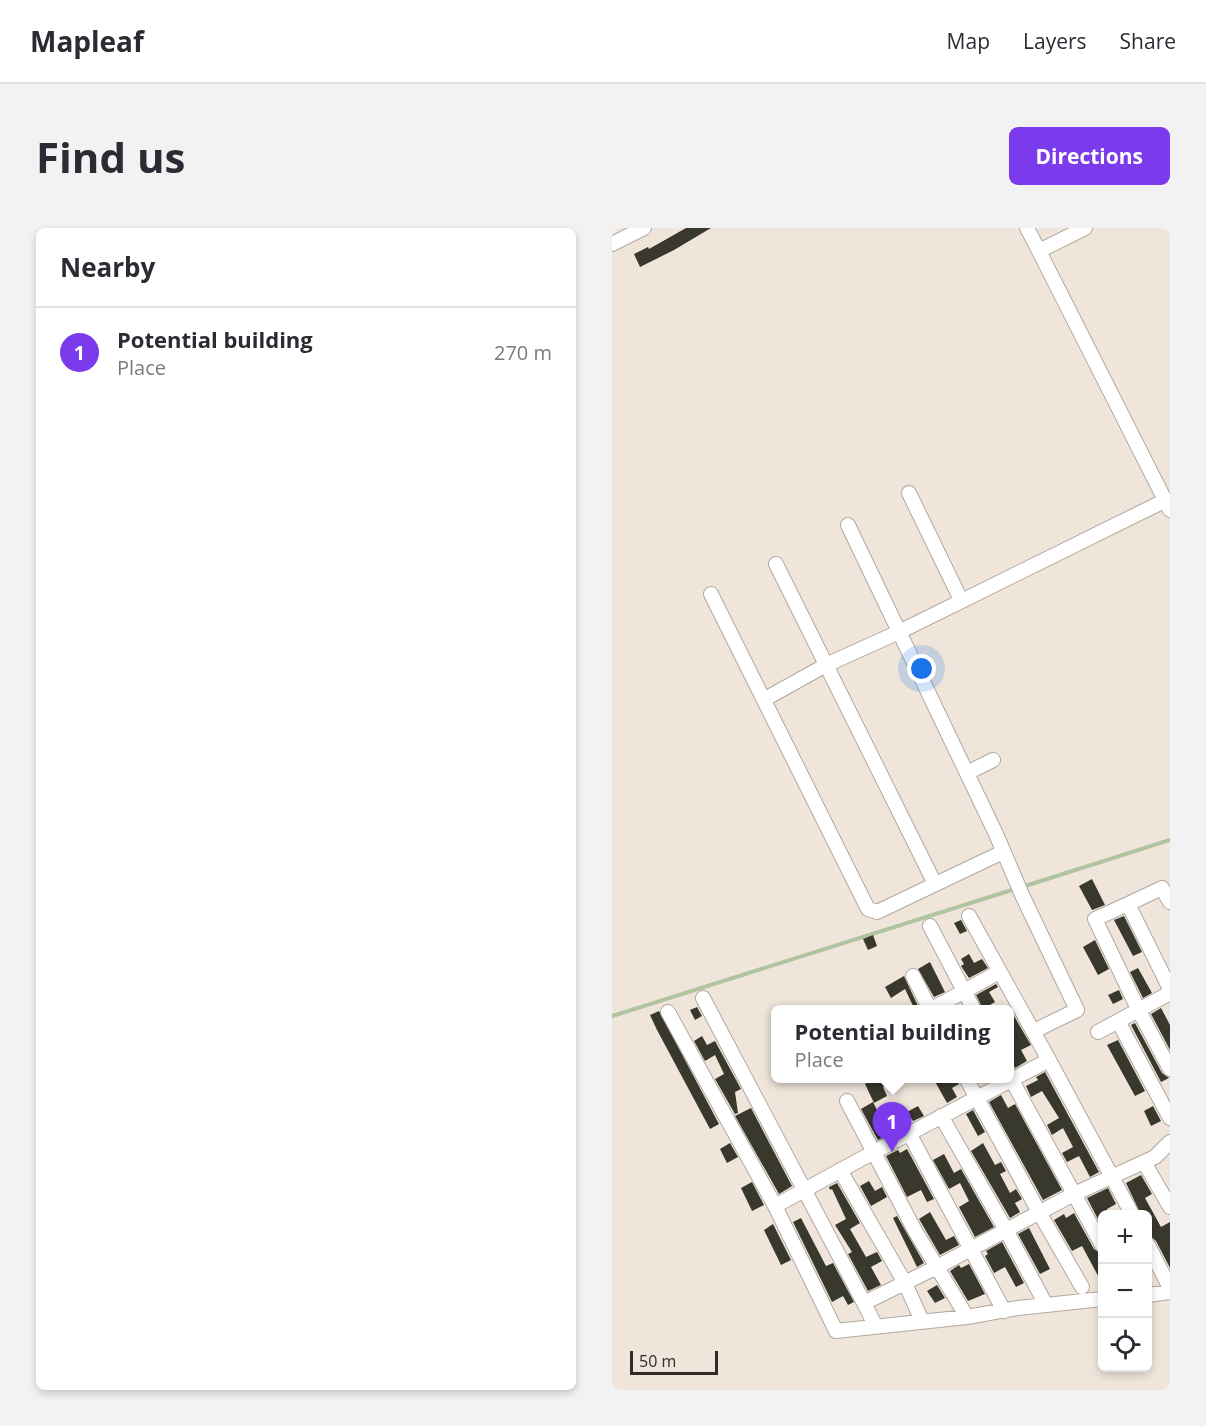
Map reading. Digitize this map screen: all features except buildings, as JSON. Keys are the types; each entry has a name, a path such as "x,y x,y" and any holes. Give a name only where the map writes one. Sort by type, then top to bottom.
{"street":[{"path":"612,244 644,228"},
{"path":"765,699 826,665 1167,506 1027,228"},
{"path":"1039,251 1085,228"},
{"path":"909,493 962,600"},
{"path":"848,525 1077,1010 1034,1031"},
{"path":"776,564 935,884"},
{"path":"711,594 868,909 877,912 1004,852"},
{"path":"967,773 993,760"},
{"path":"1170,902 1162,888 1095,919 1138,1011 1170,1069"},
{"path":"1098,1032 1119,1023 1170,991 1128,904"},
{"path":"969,916 1034,1031 1129,1210"},
{"path":"930,926 971,1005"},
{"path":"938,1005 999,972"},
{"path":"913,976 928,1005"},
{"path":"703,998 875,1325"},
{"path":"668,1012 775,1206 836,1331 1098,1299"},
{"path":"1119,1023 1170,1118"},
{"path":"1014,1075 1049,1060"},
{"path":"969,1083 1082,1287"},
{"path":"775,1206 1000,1083"},
{"path":"1013,1083 1098,1238"},
{"path":"847,1101 914,1229 967,1317"},
{"path":"941,1116 1046,1305"},
{"path":"909,1133 1004,1311"},
{"path":"864,1303 972,1249 1074,1194 1155,1157 1170,1142"},
{"path":"1144,1162 1170,1208"},
{"path":"840,1170 905,1283 922,1321"},
{"path":"1152,1253 1170,1288"},
{"path":"1152,1294 1170,1292"}],"waterway":[{"path":"1022,887 1170,840"},
{"path":"612,1016 1015,889"}],"place":[{"name":"Potential building","path":"892,1152"}]}
